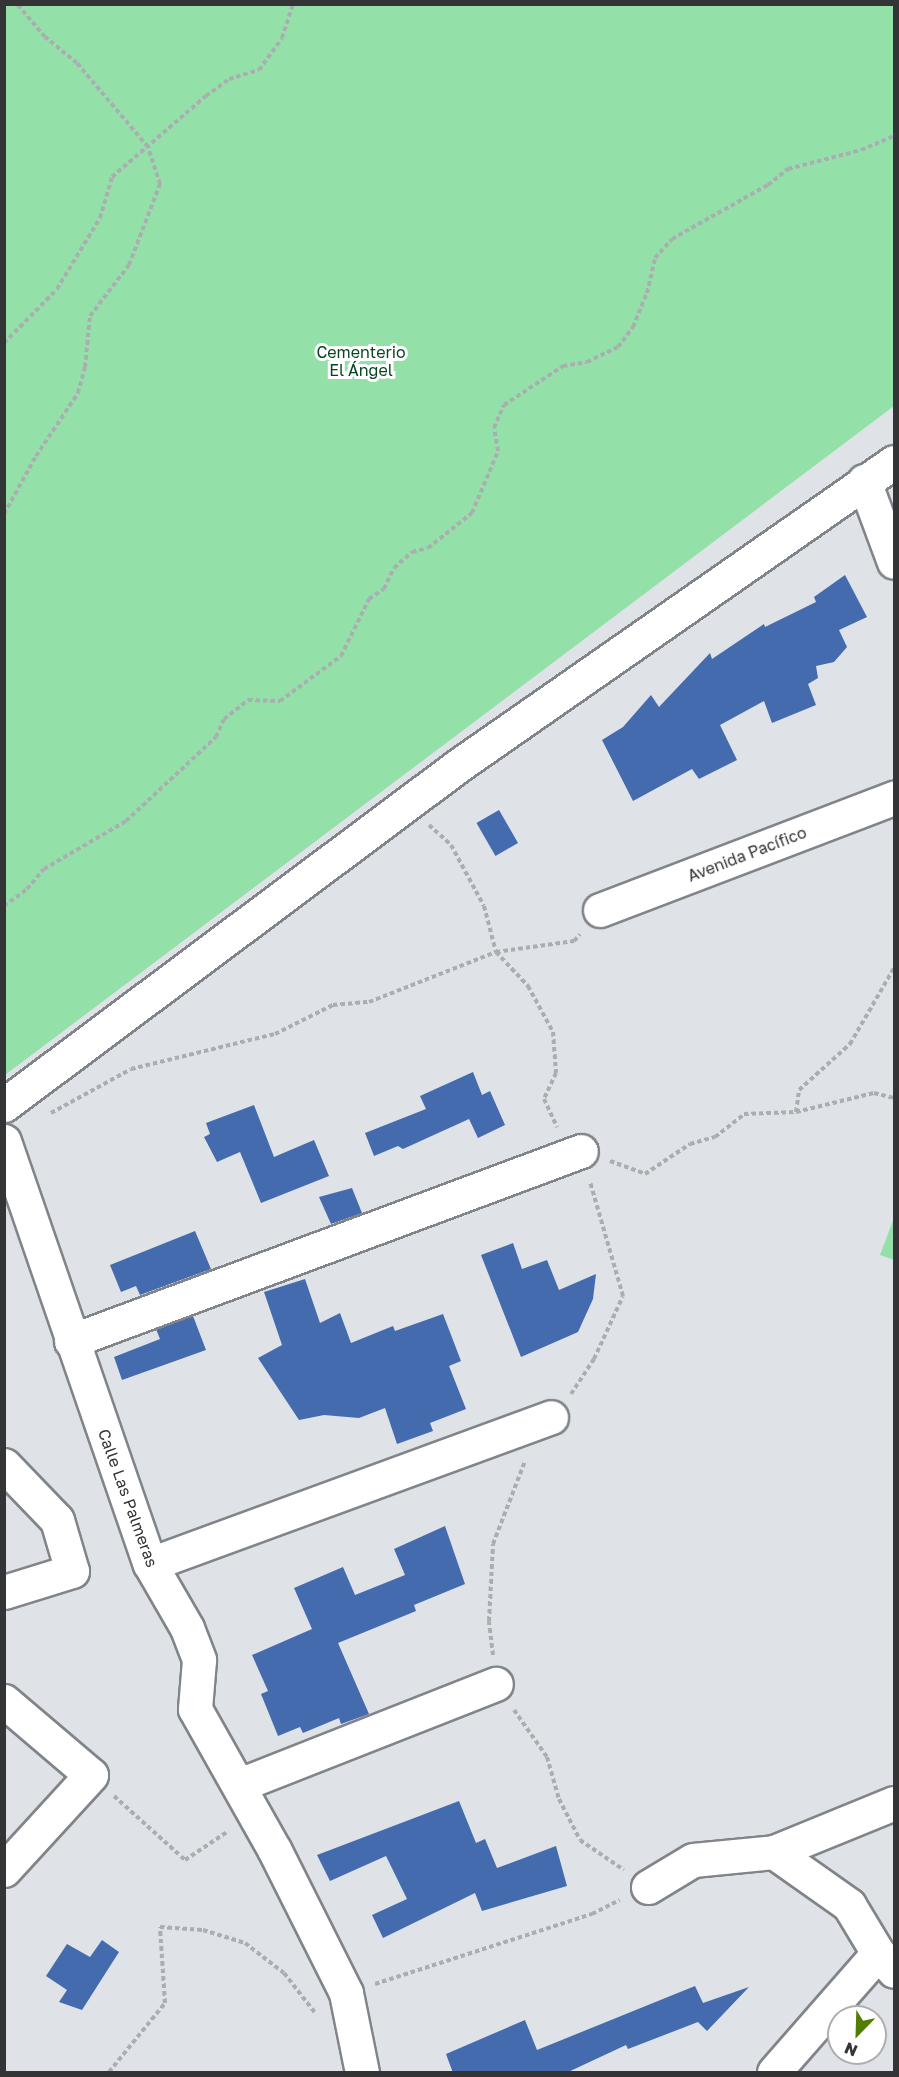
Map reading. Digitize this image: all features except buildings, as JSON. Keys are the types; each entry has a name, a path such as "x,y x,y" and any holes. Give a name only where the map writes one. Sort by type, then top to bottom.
{"street":[{"path":"4,1105 408,806 459,765 894,462"},
{"path":"864,481 894,562"},
{"name":"Avenida Pacífico","path":"600,910 894,798"},
{"name":"Calle Las Palmeras","path":"4,1141 71,1341 150,1564 187,1628 200,1660 195,1709 274,1849 346,1993 362,2073"},
{"path":"71,1341 581,1151"},
{"path":"150,1564 551,1417"},
{"path":"4,1465 57,1520 72,1571 4,1592"},
{"path":"239,1785 496,1684"},
{"path":"4,1701 91,1775 4,1870"},
{"path":"648,1887 693,1860 774,1852 894,1803"},
{"path":"774,1852 849,1905 886,1962 774,2073"}],"path":[{"path":"4,514 36,456 78,393 85,367 90,316 129,265 160,184 148,147 77,63 45,37 17,4"},
{"path":"4,343 57,289 100,218 112,177 229,79 259,70 282,38 293,4"},
{"path":"4,906 27,889 44,869 126,821 216,737 224,719 248,700 280,701 341,656 369,599 384,589 394,568 412,552 428,548 472,513 498,451 494,428 504,405 563,366 587,362 618,347 633,327 647,293 655,258 672,239 768,185 788,169 861,150 894,136"},
{"path":"408,806 451,845 484,906 496,952 528,986 553,1032 556,1073 544,1098 560,1131 581,1151 645,1174 690,1144 715,1137 744,1114 796,1112 874,1093 894,1098"},
{"path":"45,1117 131,1069 275,1034 333,1005 369,1002 496,952 574,941 600,910"},
{"path":"796,1112 799,1090 850,1044 894,968"},
{"path":"551,1417 594,1359 623,1296 581,1151"},
{"path":"346,1993 592,1914 648,1887 580,1840 560,1799 547,1757 496,1684 489,1621 493,1544 526,1459"},
{"path":"91,1775 185,1860 229,1831 274,1849"},
{"path":"110,2073 165,2003 160,1927 203,1930 245,1943 284,1973 320,2021"}],"green space":[{"name":"Cementerio El Ángel","path":"5,4 894,5 894,406 5,1075"},
{"path":"894,1218 894,1260 880,1255"}]}
